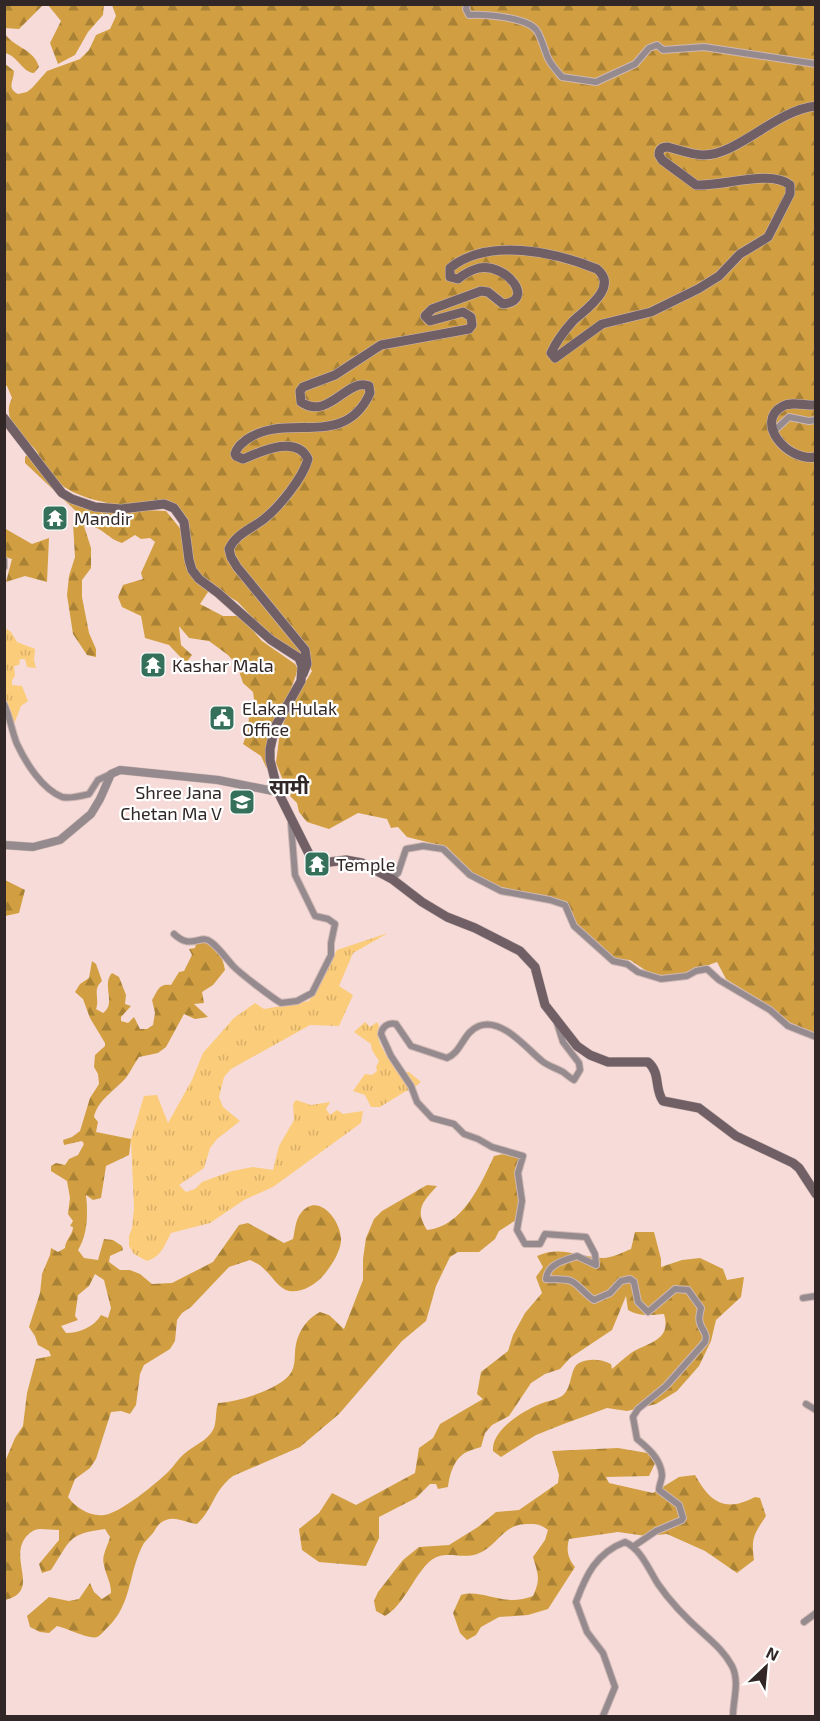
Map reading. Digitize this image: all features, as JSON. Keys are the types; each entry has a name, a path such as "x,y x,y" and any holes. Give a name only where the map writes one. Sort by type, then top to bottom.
{"main road":[{"path":"816,106 791,112 723,151 702,155 663,147 659,151 662,160 696,185 754,179 782,181 790,185 790,194 768,237 740,254 719,276 698,290 651,312 602,324 555,358 551,353 555,345 572,322 600,295 605,282 603,274 591,266 554,254 497,252 466,257 450,268 450,277 458,279 468,272 482,268 506,275 516,282 518,288 514,299 503,304 488,292 481,291 432,309 425,315 427,320 434,321 463,312 471,317 471,328 381,345 335,375 303,387 300,391 301,402 306,406 317,407 324,406 365,384 369,387 370,393 364,405 346,421 319,428 263,430 239,445 235,454 243,459 281,446 301,451 308,459 302,473 282,501 266,518 239,535 229,549 237,567 304,650 307,664 301,681 275,727 270,760 278,792 304,846 316,860 326,863 355,861 392,879 422,902 447,917 520,951 535,967 545,1005 578,1046 598,1059 617,1063 640,1060 648,1062 656,1071 660,1097 663,1101 699,1108 736,1136 793,1163 799,1168 816,1194"},
{"path":"816,405 788,404 774,414 771,423 773,432 783,447 806,459 816,457"},
{"path":"4,418 62,493 72,499 95,507 122,509 164,504 174,508 184,522 192,570 199,579 271,640 299,658 303,674"}],"street":[{"path":"467,4 466,9 469,15 481,14 519,20 533,26 549,61 562,77 596,82 635,64 649,48 657,45 663,50 704,47 816,64"},
{"path":"773,432 789,417 816,420"},
{"path":"4,560 4,567"},
{"path":"4,705 17,743 28,764 47,788 63,797 90,794 98,780 120,770 228,782 278,792"},
{"path":"4,845 33,847 60,840 91,814 111,774"},
{"path":"174,934 181,941 193,943 202,939 210,940 235,968 281,1003 297,1001 312,993 331,955 335,924 315,916 295,875 290,814"},
{"path":"392,879 398,873 406,849 423,846 443,849 470,876 501,891 565,905 574,926 613,961 627,964 638,972 661,979 687,976 707,969 719,980 770,1010 788,1026 816,1037"},
{"path":"556,1021 563,1042 580,1067 574,1080 541,1060 510,1032 491,1026 481,1025 472,1030 456,1052 447,1058 411,1046 396,1024 385,1027 381,1034 391,1056 411,1086 417,1102 432,1118 454,1124 464,1134 492,1147 523,1156 518,1173 522,1201 517,1230 525,1244 540,1244 545,1234 586,1237 594,1254 596,1265 577,1256 553,1265 547,1272 546,1279 576,1283 586,1295 594,1300 610,1293 621,1281 630,1279 634,1282 638,1302 648,1312 675,1289 688,1290 701,1308 699,1320 705,1332 705,1342 666,1386 638,1409 633,1418 637,1439 651,1450 661,1469 662,1479 659,1490 679,1504 683,1518 656,1530 634,1546"},
{"path":"803,1298 816,1296"},
{"path":"806,1404 816,1410"},
{"path":"603,1716 615,1687 603,1653 587,1632 576,1602 585,1578 598,1559 611,1547 625,1542 634,1546 660,1587 699,1629 720,1647 734,1669 736,1687 733,1716"},
{"path":"804,1622 816,1613"}],"green space":[{"path":"5,4 43,5 19,29 5,28"},
{"path":"104,4 103,15 88,32 75,55 58,64 50,43 61,21 48,5"},
{"path":"112,5 815,5 815,1034 789,1022 726,979 717,962 684,974 654,976 630,960 615,959 578,926 565,902 501,887 469,871 447,847 407,837 398,827 391,828 387,819 358,813 329,829 307,822 299,812 297,803 289,795 276,763 279,739 286,715 312,671 307,663 263,629 238,602 212,586 200,604 223,616 238,616 262,641 295,664 298,669 290,692 281,707 270,772 261,756 243,744 248,731 249,716 255,706 253,692 243,683 237,665 209,641 189,638 179,626 181,645 192,655 186,663 169,645 145,638 141,616 122,607 118,597 123,585 143,579 141,573 155,542 150,538 141,539 135,535 122,543 100,529 84,526 91,548 91,568 82,580 82,597 89,633 96,649 96,657 87,655 73,634 67,595 69,576 75,557 73,523 79,514 25,463 25,457 28,454 60,493 104,511 129,513 146,510 166,511 183,532 189,531 163,501 122,507 69,490 54,479 37,452 12,424 9,405 12,398 7,386 4,385 4,63 14,71 11,87 14,92 18,94 27,92 47,71 80,59 89,50 96,35 110,29 116,16"},
{"path":"5,34 37,61 39,67 34,73 26,70 13,57 5,53"},
{"path":"4,528 32,544 49,538 47,582 25,576 6,582 12,559 5,557"},
{"path":"4,627 11,632 17,642 35,649 36,668 27,667 25,659 20,659 19,665 14,666 15,676 12,685 22,686 28,701 21,706 14,724 5,697"},
{"path":"5,880 25,890 19,913 5,916"},
{"path":"388,933 353,953 339,986 353,995 339,1026 310,1025 231,1069 224,1077 219,1097 223,1107 240,1121 217,1139 210,1148 204,1168 179,1185 186,1192 195,1189 202,1182 232,1171 253,1167 273,1170 279,1146 294,1120 293,1104 296,1100 311,1105 330,1102 326,1109 330,1115 337,1110 343,1114 363,1111 361,1123 273,1187 244,1200 210,1223 171,1233 162,1250 152,1259 147,1261 134,1254 129,1246 134,1208 131,1139 144,1096 157,1095 168,1123 192,1080 203,1053 234,1018 255,1003 264,1009 309,1001 337,950"},
{"path":"204,941 212,946 221,957 225,970 213,985 202,992 204,1003 194,1004 208,1017 195,1019 184,1014 166,1047 158,1053 139,1057 129,1074 98,1107 94,1117 98,1122 96,1132 131,1139 129,1155 106,1166 101,1198 93,1200 86,1195 84,1237 78,1250 84,1258 98,1260 104,1239 113,1240 122,1246 123,1250 110,1256 109,1262 120,1270 130,1270 140,1274 152,1284 172,1283 213,1262 239,1225 248,1223 284,1243 293,1239 299,1216 308,1207 315,1205 328,1211 338,1225 340,1246 334,1260 322,1277 307,1288 299,1291 285,1290 262,1267 250,1260 229,1267 191,1307 182,1313 177,1320 175,1341 170,1349 144,1365 140,1374 136,1405 130,1414 121,1411 111,1412 96,1459 90,1468 75,1479 68,1497 79,1508 88,1513 104,1515 128,1504 156,1483 184,1454 211,1434 218,1403 259,1393 287,1378 293,1368 299,1334 308,1321 320,1312 329,1315 344,1329 363,1280 366,1238 374,1219 382,1211 427,1185 437,1186 424,1201 421,1217 427,1230 439,1227 460,1213 476,1191 494,1156 504,1154 511,1154 520,1159 521,1201 516,1220 499,1231 495,1239 479,1252 458,1252 450,1257 436,1286 426,1321 402,1341 339,1414 300,1447 233,1476 221,1488 197,1524 174,1519 159,1524 144,1543 139,1554 122,1609 101,1635 89,1637 57,1626 49,1633 40,1632 30,1627 27,1616 49,1597 69,1601 79,1599 90,1583 94,1592 102,1599 111,1593 103,1562 110,1537 105,1529 76,1536 67,1545 51,1570 42,1573 39,1564 59,1540 59,1530 40,1529 28,1534 21,1547 23,1582 21,1590 16,1596 5,1600 4,1464 23,1426 27,1393 36,1359 51,1356 49,1351 38,1345 29,1327 40,1293 42,1274 51,1248 58,1252 65,1248 73,1227 70,1226 73,1221 68,1214 70,1198 67,1181 51,1171 51,1166 56,1163 65,1165 69,1159 78,1155 84,1144 82,1141 64,1145 63,1140 80,1131 90,1098 99,1084 98,1074 94,1067 95,1055 105,1046 83,999 75,992 80,984 89,978 92,961 96,964 102,981 97,988 96,1009 103,1013 107,1009 109,1004 108,983 112,973 119,977 126,995 125,1004 131,1006 121,1017 121,1021 128,1023 134,1017 140,1029 147,1029 153,1025 155,1013 152,1000 156,993 161,986 171,985 179,972 184,971 192,955 189,949 195,948 196,944","holes":["95,1274 104,1280 111,1308 108,1318 101,1315 90,1326 76,1332 66,1333 61,1326 78,1320 75,1316 78,1295 89,1286"]},
{"path":"365,1022 370,1027 377,1022 380,1043 396,1071 409,1072 421,1082 380,1107 371,1107 365,1095 353,1091 365,1074 372,1075 377,1071 379,1061 371,1044 354,1032"},
{"path":"635,1232 654,1232 661,1267 682,1260 700,1258 723,1269 727,1280 744,1277 741,1297 716,1320 711,1341 699,1366 677,1391 656,1404 627,1411 607,1408 561,1425 536,1435 501,1457 493,1451 497,1436 509,1422 533,1407 565,1393 579,1363 599,1360 611,1364 612,1369 631,1353 657,1340 662,1335 666,1323 664,1314 646,1315 632,1312 628,1310 626,1296 612,1330 570,1358 560,1369 545,1374 531,1383 509,1416 492,1425 485,1433 481,1447 466,1452 459,1458 452,1470 448,1487 438,1489 436,1484 430,1484 416,1498 379,1517 379,1538 366,1566 319,1562 302,1550 299,1529 319,1513 332,1493 356,1505 415,1473 419,1448 433,1438 440,1424 483,1399 477,1394 481,1372 508,1351 513,1335 525,1313 542,1293 536,1277 543,1267 537,1256 562,1252 610,1257 631,1249"},
{"path":"618,1448 659,1455 649,1476 606,1477 609,1483 653,1493 679,1477 695,1475 706,1492 719,1502 735,1504 755,1497 760,1498 766,1516 754,1536 754,1560 737,1573 705,1551 667,1534 646,1536 618,1532 569,1539 568,1554 575,1567 548,1609 528,1615 499,1617 481,1627 476,1635 467,1640 460,1633 453,1613 461,1595 477,1594 512,1600 533,1596 538,1576 533,1557 545,1540 548,1530 536,1524 519,1525 477,1554 446,1555 434,1559 422,1569 403,1599 392,1611 385,1616 376,1611 374,1601 378,1592 403,1560 419,1547 449,1545 478,1527 496,1512 519,1510 558,1483 559,1475 552,1451"}],"place":[{"name":"Mandir","path":"55,518"},
{"name":"Kashar Mala","path":"153,665"},
{"name":"Elaka Hulak Office","path":"222,718"},
{"name":"Shree Jana Chetan Ma V","path":"242,802"},
{"name":"Temple","path":"317,864"}],"district":[{"name":"सामी","path":"289,786"}]}
